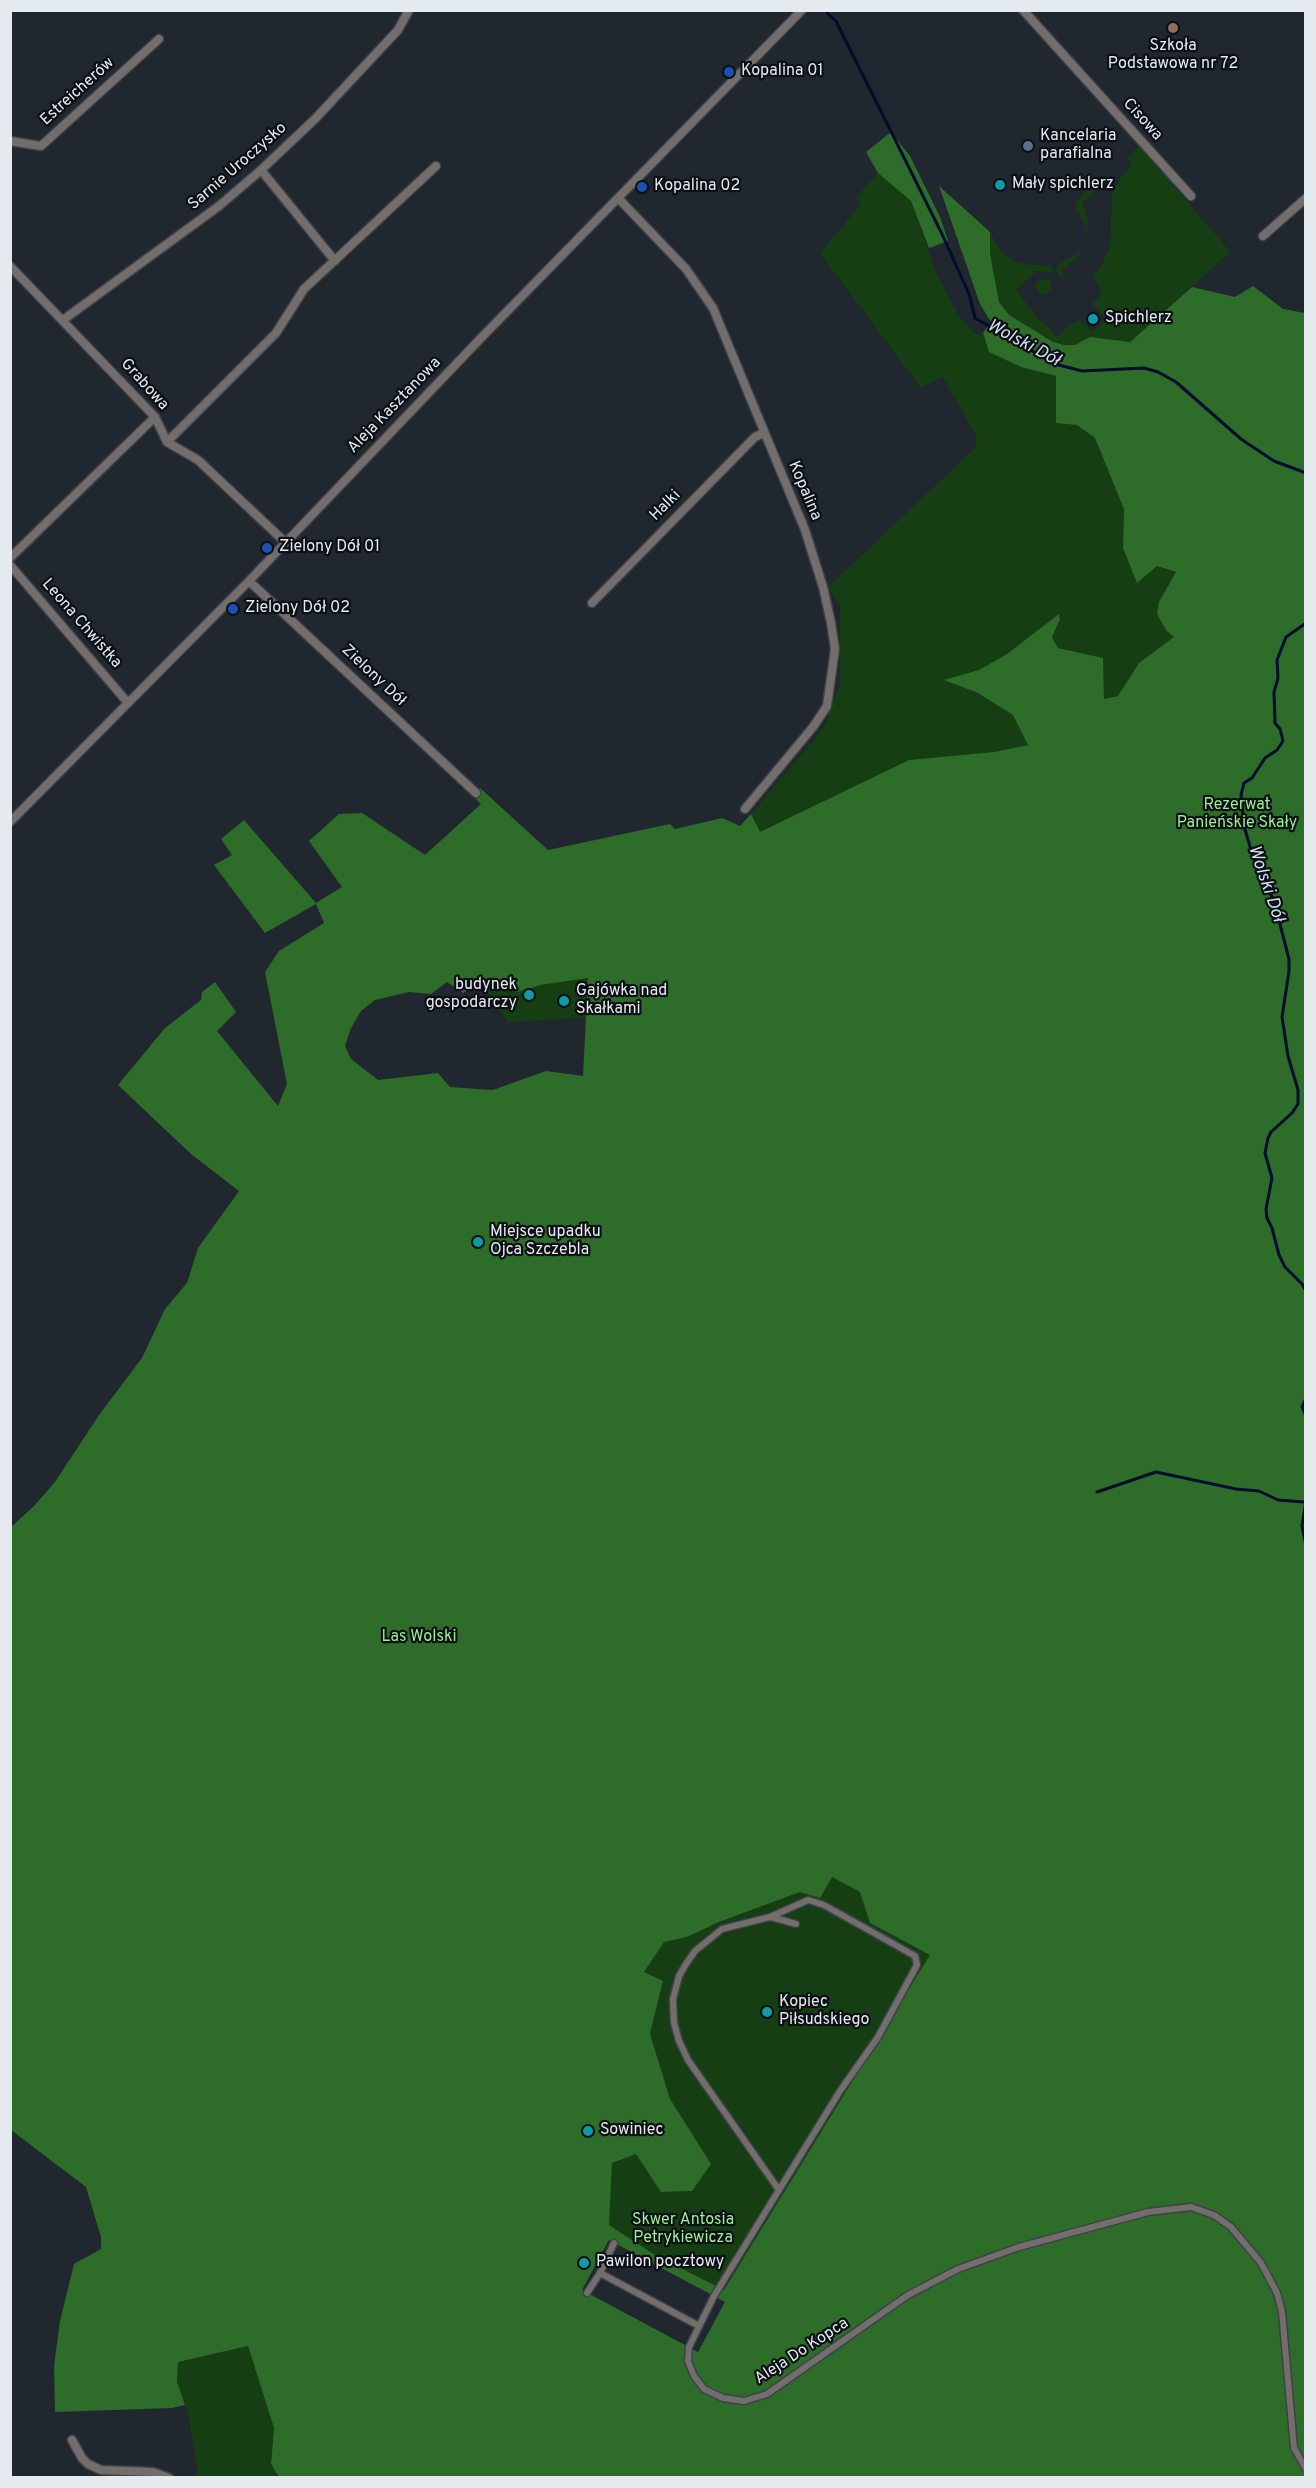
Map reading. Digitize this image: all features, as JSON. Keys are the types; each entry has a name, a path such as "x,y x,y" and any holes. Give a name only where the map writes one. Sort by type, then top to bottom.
{"street":[{"name":"Sarnie Uroczysko","path":"63,320 219,207 261,170 315,119 398,30 409,10"},
{"name":"Aleja Kasztanowa","path":"10,822 249,581 802,10"},
{"name":"Cisowa","path":"1023,10 1191,196"},
{"name":"Estreicherów","path":"10,141 41,146 159,39"},
{"path":"285,542 198,460 167,442 276,333 304,289 436,166"},
{"path":"261,170 335,261"},
{"path":"1263,236 1305,198"},
{"name":"Kopalina","path":"619,199 686,269 707,296 723,329 805,531 823,587 835,649 827,706 813,727 744,809"},
{"name":"Grabowa","path":"10,266 155,417 167,442"},
{"path":"10,558 155,417"},
{"name":"Halki","path":"592,603 755,437 764,433"},
{"name":"Leona Chwistka","path":"10,565 128,703"},
{"name":"Zielony Dół","path":"249,581 476,793"},
{"name":"Aleja Do Kopca","path":"770,1917 808,1900 824,1905 915,1956 917,1965 878,2037 840,2091 714,2296 689,2348 688,2361 694,2376 704,2389 723,2398 744,2401 767,2394 908,2295 958,2269 1019,2247 1148,2212 1191,2207 1214,2215 1231,2227 1261,2263 1277,2293 1282,2312 1293,2441 1299,2460 1305,2469"},
{"path":"779,2190 688,2060 674,2023 673,1999 679,1976 695,1951 723,1929 770,1917 796,1924"},
{"path":"587,2293 600,2273 614,2243"},
{"path":"600,2273 699,2326"},
{"path":"72,2440 82,2458 101,2470 153,2472 169,2478"}],"green space":[{"path":"891,132 910,156 940,217 948,241 929,248 911,201 878,173 866,152"},
{"path":"1139,146 1229,250 1229,253 1131,341 1305,898 1139,663 1118,696 1104,699 1103,658 1058,648 1052,637 1060,619 1059,614 1007,654 979,670 945,680 978,693 1013,715 1028,745 994,752 909,760 759,833 751,814 824,727 840,685 840,605 828,587 976,447 976,436 943,377 921,388 820,253 861,204 856,197 878,173 911,201 937,275 960,318 975,334 983,333 989,352 1021,367 1056,376 1055,385 1077,425 1095,438 1124,509 1123,548 1137,583 1157,566 1175,571 1063,376 980,304 990,254 990,232 1000,250 1016,262 1029,265 1049,265 1053,269 1053,273 1037,271 1016,289 1041,323 1044,322 1056,336 1080,320 1093,332 1106,318 1092,304 1101,294 1093,277 1110,246 1112,195 1120,178 1132,163 1126,158"},
{"name":"Las Wolski","path":"939,186 990,232 990,254 999,302 1009,315 1053,342 1075,345 1090,337 1130,342 1192,287 1235,297 1253,286 1283,309 1305,313 1305,2477 279,2477 271,2464 274,2428 248,2346 178,2362 177,2382 185,2405 172,2408 55,2412 54,2366 60,2321 74,2264 101,2249 101,2237 86,2187 11,2130 10,1528 55,1482 99,1415 142,1358 165,1309 187,1283 198,1248 239,1191 191,1154 118,1085 165,1028 201,1000 202,992 215,982 236,1012 217,1031 278,1106 287,1084 265,972 279,951 324,923 316,904 265,933 214,865 232,855 221,839 244,820 316,903 342,887 309,841 339,814 362,813 425,855 481,804 470,793 480,788 548,850 670,824 675,829 722,818 740,826 751,814 760,832 909,760 994,752 1028,745 1013,715 978,693 944,680 979,670 1007,654 1059,614 1060,619 1052,637 1058,648 1103,658 1104,699 1118,696 1139,663 1174,637 1166,630 1157,614 1159,602 1176,572 1157,566 1137,583 1123,548 1124,509 1095,438 1077,425 1056,423 1056,376 1021,367 989,352 983,333 991,322 980,304","holes":["588,978 583,1076 546,1071 493,1090 450,1087 438,1073 378,1080 351,1059 345,1046 351,1028 361,1011 375,1000 409,992 431,994 447,982 463,993 481,981 518,992 540,985","832,1877 860,1892 870,1923 930,1955 724,2290 655,2255 609,2225 612,2163 636,2154 661,2192 692,2191 711,2164 670,2099 650,2034 663,1981 644,1972 664,1942 687,1937 719,1922 800,1892 820,1898","609,2240 725,2302 698,2352 582,2290"]},
{"path":"1091,187 1095,191 1082,203 1087,217 1088,231 1085,241 1079,255 1062,270 1065,277 1059,276 1056,266 1079,252 1084,243 1087,229 1075,205"},
{"path":"1041,279 1049,280 1052,285 1050,291 1043,296 1034,285"},
{"path":"588,977 587,1018 507,1022 481,981 518,992 540,985"},
{"name":"Skwer Antosia Petrykiewicza","path":"832,1877 861,1892 870,1923 931,1955 724,2290 655,2255 609,2225 611,2163 636,2154 662,2192 692,2191 710,2164 670,2099 650,2034 663,1981 644,1972 664,1941 687,1937"},
{"path":"248,2346 274,2428 271,2464 279,2477 198,2477 189,2418 177,2382 178,2362"}],"waterway":[{"name":"Wolski Dół","path":"827,13 836,21 942,234 969,294 975,318 1055,364 1082,371 1144,368 1158,372 1176,382 1241,439 1274,461 1306,473"},
{"name":"Wolski Dół","path":"1306,623 1286,637 1277,660 1278,678 1274,692 1275,723 1280,729 1283,741 1277,750 1265,758 1252,778 1244,783 1241,795 1244,826 1253,857 1274,901 1289,959 1282,1017 1288,1056 1298,1090 1298,1104 1268,1138 1265,1153 1272,1178 1266,1209 1267,1218 1285,1267 1306,1291"},
{"name":"Wolski Dół","path":"1306,1398 1302,1407 1306,1416"},
{"path":"1097,1492 1156,1472 1236,1489 1259,1491 1278,1500 1304,1502"},
{"name":"Wolski Dół","path":"1306,1500 1302,1526 1306,1546"}],"place":[{"name":"Szkoła Podstawowa nr 72","path":"1173,28"},
{"name":"Kopalina 01","path":"729,72"},
{"name":"Kancelaria parafialna","path":"1028,146"},
{"name":"Mały spichlerz","path":"1000,185"},
{"name":"Kopalina 02","path":"642,187"},
{"name":"Spichlerz","path":"1093,319"},
{"name":"Zielony Dół 01","path":"267,548"},
{"name":"Zielony Dół 02","path":"233,609"},
{"name":"budynek gospodarczy","path":"529,995"},
{"name":"Gajówka nad Skałkami","path":"564,1001"},
{"name":"Miejsce upadku Ojca Szczebla","path":"478,1242"},
{"name":"Kopiec Piłsudskiego","path":"767,2012"},
{"name":"Sowiniec","path":"588,2131"},
{"name":"Pawilon pocztowy","path":"584,2263"}],"park label":[{"name":"Rezerwat Panieńskie Skały","path":"1237,815"}]}
